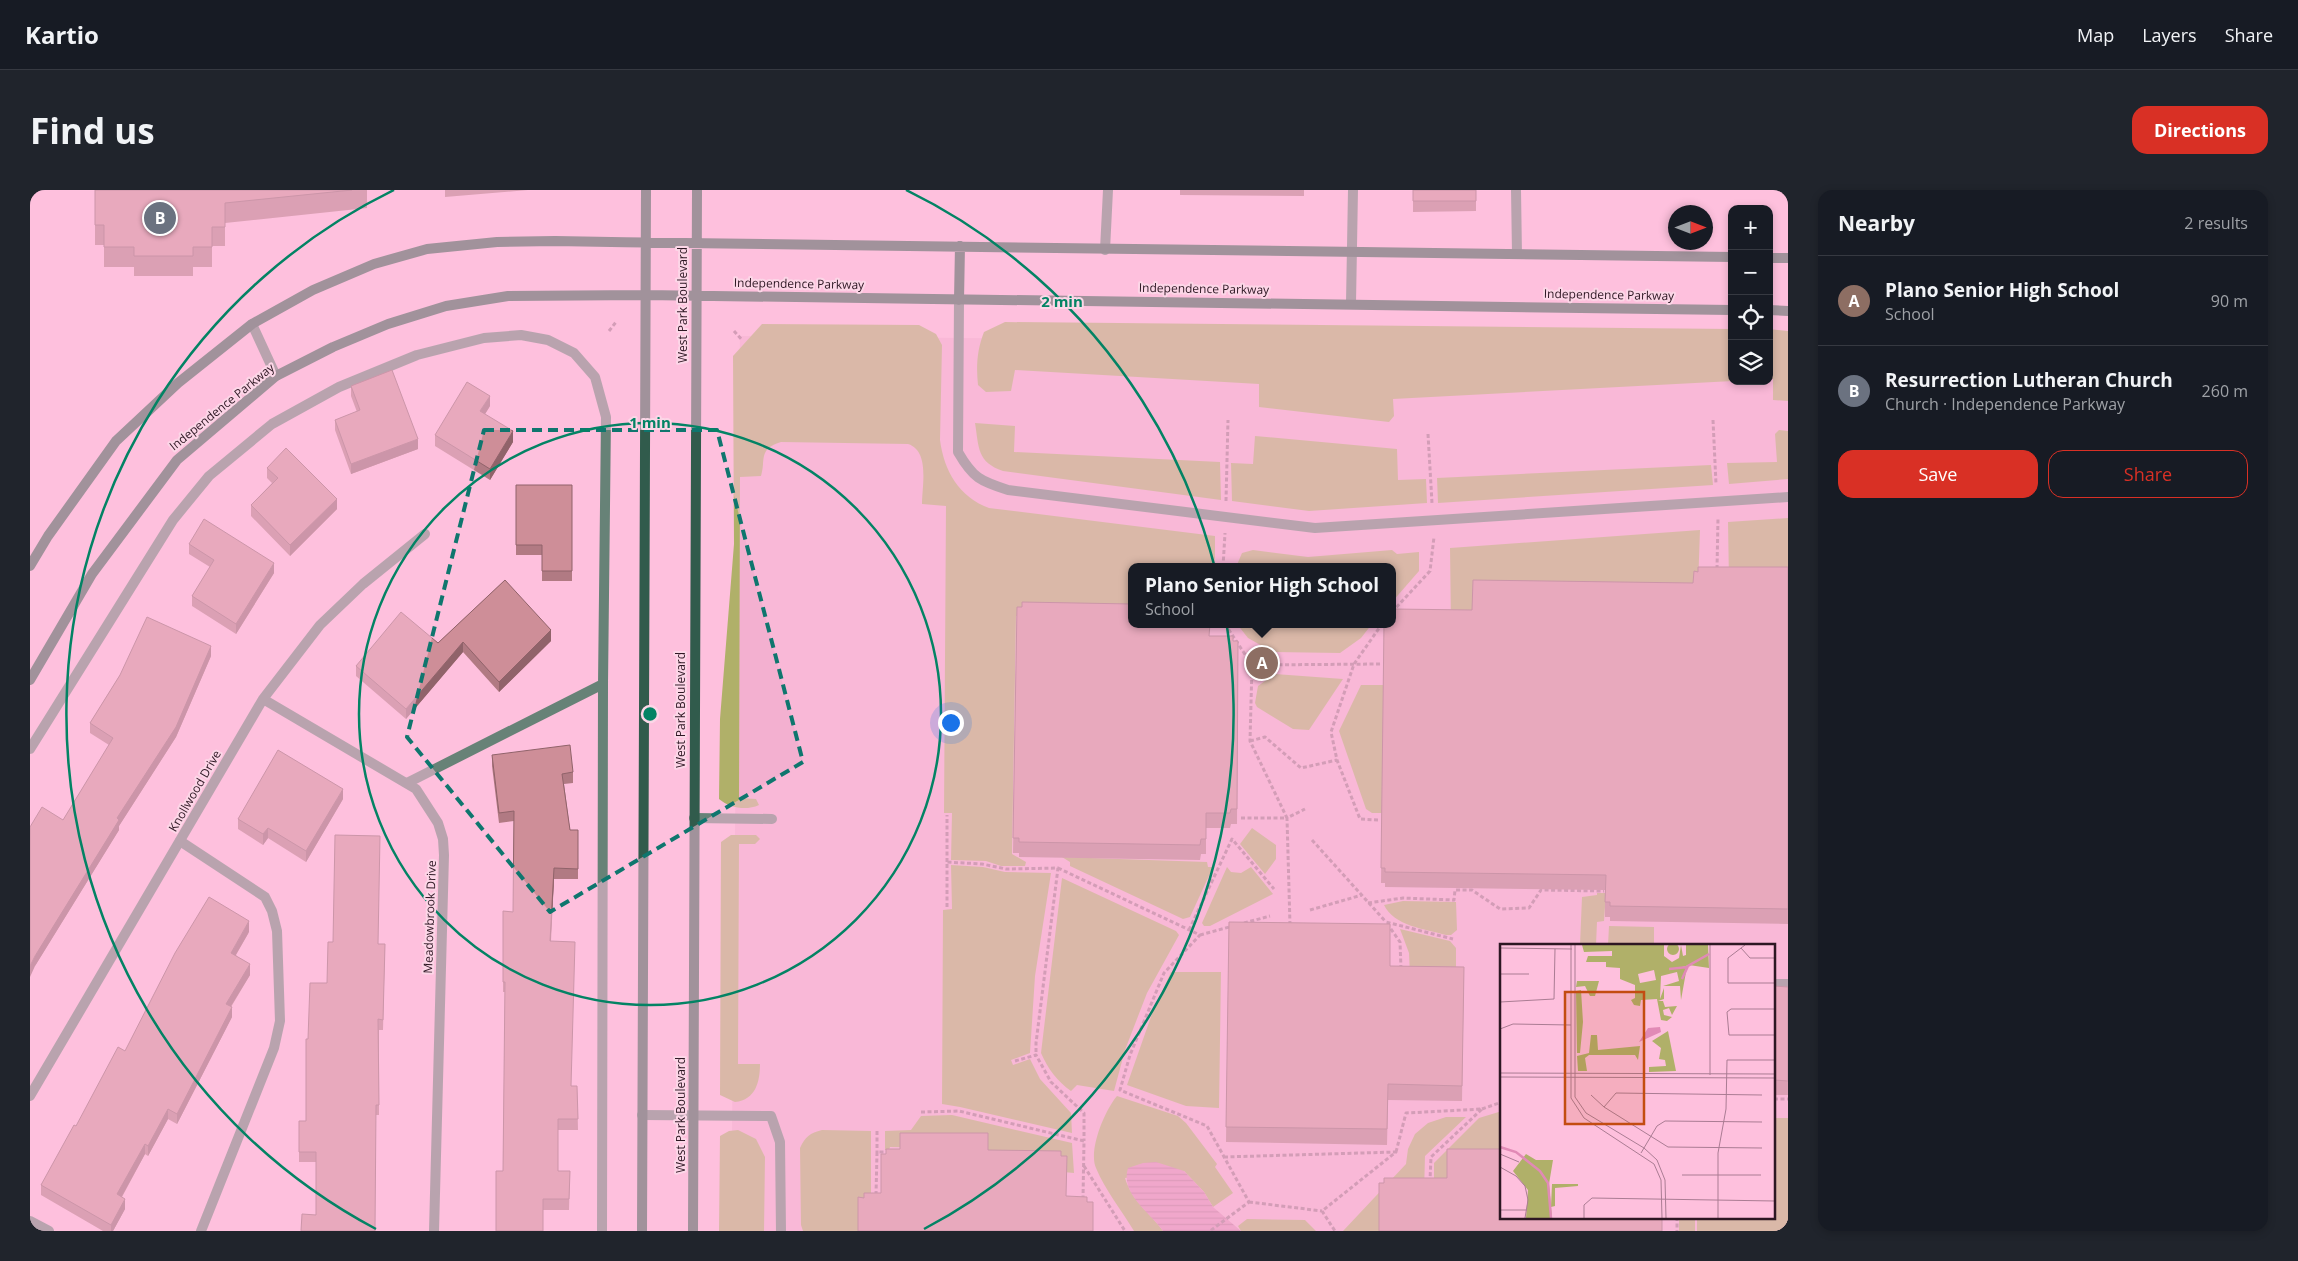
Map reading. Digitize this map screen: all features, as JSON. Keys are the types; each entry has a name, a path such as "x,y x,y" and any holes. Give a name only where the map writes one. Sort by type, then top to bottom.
{"main road":[{"path":"642,1231 646,190"},
{"name":"West Park Boulevard","path":"693,1231 695,295 697,190"},
{"path":"30,566 48,536 116,441 178,382 252,324 313,290 374,264 427,249 496,242 645,242 1105,250 1352,251 1728,257"},
{"path":"959,300 960,246"},
{"path":"1773,258 1788,258"},
{"name":"Independence Parkway","path":"30,680 92,574 177,460 276,376 333,347 388,324 446,306 508,296 695,295 1728,310"},
{"path":"1773,310 1788,311"}],"street":[{"path":"1105,250 1108,190"},
{"path":"1351,303 1353,190"},
{"path":"1516,190 1517,254"},
{"path":"959,300 958,452 969,471 984,482 1008,490 1315,528 1788,497"},
{"path":"252,324 276,376"},
{"path":"30,748 173,520 209,476 272,424 339,387 417,355 484,338 521,335 548,340 574,353 596,377 606,416 603,684 602,1231"},
{"name":"Knollwood Drive","path":"30,1096 263,699 320,626 363,584 425,534"},
{"path":"407,783 603,684"},
{"name":"Meadowbrook Drive","path":"263,699 416,789 438,823 443,840 444,855 434,1231"},
{"path":"694,818 772,819"},
{"path":"180,841 265,897 272,911 277,931 280,1021 276,1039 201,1231"},
{"path":"642,1115 771,1116 780,1142 781,1231"},
{"path":"30,1221 49,1231"}],"path":[{"path":"609,331 616,322"},
{"path":"734,332 742,340"},
{"path":"1223,563 1228,420"},
{"path":"1228,628 1252,665 1250,741 1286,818 1290,931"},
{"path":"1378,820 1360,819 1337,760 1331,732 1354,664 1379,628"},
{"path":"1252,665 1381,664"},
{"path":"1250,741 1265,737 1301,768 1337,760"},
{"path":"1241,818 1286,818 1305,809"},
{"path":"947,815 947,908"},
{"path":"1189,930 1232,840 1274,889"},
{"path":"1312,840 1386,922 1400,942 1401,977"},
{"path":"947,862 982,864 1006,869 1058,868 1200,935"},
{"path":"1058,868 1036,1055 1052,1082 1084,1113 1083,1201"},
{"path":"1368,903 1403,898 1454,900 1455,890 1472,890 1500,908 1529,908 1541,890 1604,891"},
{"path":"1310,910 1362,895"},
{"path":"1249,1202 1207,1126 1120,1090 1130,1055 1164,974 1200,935 1270,916"},
{"path":"1386,922 1453,940"},
{"path":"1015,1061 1036,1055"},
{"path":"1210,1231 1249,1202 1322,1211 1396,1152 1406,1113 1482,1109 1500,1103"},
{"path":"1430,1189 1431,1157 1482,1109"},
{"path":"921,1112 959,1111 1084,1141"},
{"path":"876,1203 877,1131"},
{"path":"877,1152 897,1152"},
{"path":"1224,1157 1396,1152"},
{"path":"1084,1165 1125,1231"},
{"path":"1322,1211 1335,1231"},
{"path":"1676,1218 1677,1231"}],"highlighted area":[{"path":"484,430 717,430 803,762 550,912 407,737"}],"shaded area":[{"path":"1005,322 1728,329 1728,381 1393,399 1394,416 1389,422 1259,407 1259,384 1015,370 1011,391 986,392 978,385 977,365 978,352 984,332"},
{"path":"762,324 919,325 936,334 942,345 940,440 949,472 961,490 969,497 989,508 1215,536 1214,563 1128,563 1128,616 1016,616 1012,854 1026,862 1025,866 1001,866 986,861 951,860 952,813 944,813 946,506 922,504 922,461 915,448 908,444 781,442 766,451 761,476 740,477 739,798 756,799 759,805 749,808 738,808 728,805 719,799 720,719 734,544 733,356"},
{"path":"1773,329 1788,331 1788,401 1773,400"},
{"path":"740,336 1728,345 1728,385 1773,385 1773,345 1788,345 1788,1231 731,1231"},
{"path":"975,423 1015,426 1014,452 1220,462 1221,500 1003,471 988,463 981,453"},
{"path":"1779,430 1788,431 1788,479 1729,484 1727,463 1777,462 1775,434"},
{"path":"1255,436 1397,449 1398,480 1426,479 1427,503 1309,511 1232,501 1231,463 1253,464"},
{"path":"1711,465 1713,485 1438,503 1437,478"},
{"path":"1788,518 1788,583 1729,582 1728,522"},
{"path":"1700,530 1698,587 1472,625 1451,625 1450,548"},
{"path":"1253,550 1308,557 1392,550 1397,554 1419,552 1419,571 1396,597 1396,563 1238,563 1242,553"},
{"path":"1240,628 1369,628 1361,638 1340,653 1273,652 1248,638"},
{"path":"1275,674 1343,679 1309,730 1293,729 1257,707 1255,703 1258,686"},
{"path":"1361,685 1384,685 1382,813 1372,813 1366,809 1339,731"},
{"path":"1252,828 1276,845 1276,859 1265,874 1240,844"},
{"path":"731,835 756,835 760,839 755,844 739,844 738,1064 760,1064 760,1070 758,1083 752,1094 748,1098 735,1102 720,1095 721,842"},
{"path":"1062,857 1207,862 1208,867 1213,867 1190,917 1183,919 1070,866 1070,862"},
{"path":"951,865 983,867 1005,872 1051,873 1035,976 1030,1053 1011,1060 1013,1065 1030,1059 1040,1079 1071,1113 1072,1133 942,1104 943,910 952,909"},
{"path":"1227,867 1231,872 1241,873 1251,867 1273,894 1210,926 1204,926 1202,923"},
{"path":"1062,878 1176,931 1179,935 1147,993 1125,1050 1114,1091 1077,1085 1071,1091 1053,1074 1041,1053"},
{"path":"1597,893 1606,893 1604,921 1597,922 1596,944 1580,944 1582,897 1597,895"},
{"path":"1403,901 1456,902 1457,930 1451,935 1446,935 1411,926 1395,918 1384,905"},
{"path":"1609,926 1654,927 1654,944 1608,944"},
{"path":"1400,929 1450,941 1456,948 1456,976 1410,976 1409,953"},
{"path":"1171,972 1221,972 1219,1108 1186,1106 1127,1085 1153,1011"},
{"path":"1117,1096 1178,1116 1186,1123 1217,1164 1215,1167 1233,1193 1213,1207 1204,1192 1184,1171 1125,1178 1136,1200 1163,1231 1134,1231 1104,1184 1094,1160 1099,1130 1112,1102"},
{"path":"1500,1112 1500,1165 1447,1193 1434,1193 1434,1163 1479,1118"},
{"path":"952,1115 1072,1143 1074,1173 988,1165 987,1149 890,1147 889,1150 885,1150 885,1131 911,1130 921,1116"},
{"path":"1446,1117 1466,1117 1425,1156 1424,1193 1379,1231 1343,1231 1406,1164 1408,1149 1415,1134 1428,1123"},
{"path":"1776,1118 1788,1118 1788,1231 1697,1231 1697,1218 1776,1218"},
{"path":"738,1130 756,1139 765,1157 764,1231 719,1231 720,1136 729,1131"},
{"path":"822,1130 871,1131 871,1208 858,1231 803,1231 801,1225 800,1148 808,1136"},
{"path":"1156,1162 1184,1171 1204,1192 1213,1207 1241,1231 1163,1231 1137,1202 1128,1186 1127,1177 1128,1168 1143,1163"},
{"path":"1679,1218 1695,1218 1695,1231 1679,1231"},
{"path":"1247,1219 1305,1220 1316,1231 1241,1231 1238,1226"}],"building":[{"path":"95,190 352,190 225,203 225,227 212,227 212,247 193,247 193,256 134,256 134,247 104,247 104,225 95,225"},
{"path":"1413,190 1476,190 1476,201 1413,201"},
{"path":"392,370 418,439 351,464 335,420 360,410 351,386"},
{"path":"467,382 490,396 480,411 513,431 490,469 435,435"},
{"path":"286,448 337,499 290,545 251,505 278,478 267,468"},
{"path":"516,485 572,485 572,571 542,571 542,545 516,545"},
{"path":"204,519 274,563 236,624 192,596 214,560 189,544"},
{"path":"1698,567 1788,567 1788,909 1610,906 1610,902 1605,902 1606,875 1385,872 1385,868 1381,868 1384,628 1396,628 1396,609 1472,610 1473,580 1693,583 1694,571 1698,572"},
{"path":"505,580 551,630 499,682 463,642 406,709 356,666 401,612 438,643"},
{"path":"1022,602 1128,604 1128,628 1210,628 1209,636 1233,636 1233,641 1238,641 1237,809 1231,809 1230,813 1206,813 1206,839 1201,839 1200,845 1019,842 1019,838 1013,838 1017,607 1022,607"},
{"path":"147,617 211,646 176,727 117,818 119,820 30,966 30,827 42,807 63,820 113,738 90,723 120,675"},
{"path":"570,745 573,772 562,774 570,830 578,830 578,869 554,868 550,941 575,942 571,1086 577,1086 578,1119 558,1119 558,1171 570,1171 569,1199 543,1199 543,1231 496,1231 496,1171 503,1171 505,982 503,982 503,911 513,912 514,811 499,813 492,755"},
{"path":"278,750 343,789 306,851 268,828 263,834 238,819"},
{"path":"335,835 380,836 378,944 385,944 383,1020 378,1019 379,1105 376,1105 375,1231 301,1231 302,1214 316,1215 316,1152 299,1152 299,1121 306,1121 306,1039 308,1039 310,983 327,983 328,942 333,942"},
{"path":"209,897 249,921 231,953 250,964 226,1004 232,1007 177,1114 168,1109 148,1146 145,1144 117,1194 125,1199 111,1225 41,1185 74,1125 76,1126 118,1047 125,1051 175,953"},
{"path":"1229,922 1390,924 1390,966 1464,967 1462,1086 1388,1084 1387,1129 1226,1127"},
{"path":"1776,986 1788,987 1788,1081 1776,1080"},
{"path":"900,1133 988,1133 988,1150 1061,1151 1061,1156 1067,1156 1066,1196 1087,1197 1087,1202 1093,1202 1093,1231 858,1231 858,1197 864,1198 864,1193 881,1193 881,1154 886,1154 886,1149 900,1149"},
{"path":"1447,1149 1500,1149 1500,1218 1662,1218 1662,1231 1379,1231 1379,1183 1384,1183 1384,1178 1447,1178"}],"place":[{"name":"Resurrection Lutheran Church","path":"160,218"},
{"name":"Plano Senior High School","path":"1262,663"}]}
